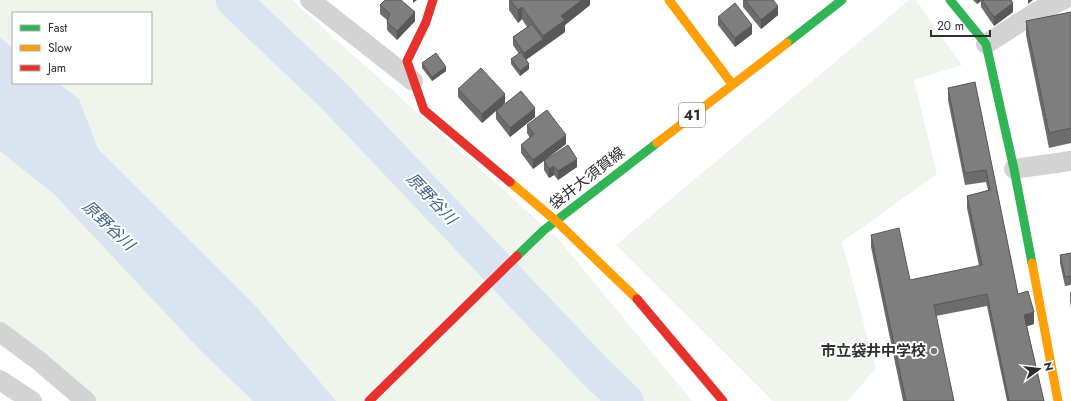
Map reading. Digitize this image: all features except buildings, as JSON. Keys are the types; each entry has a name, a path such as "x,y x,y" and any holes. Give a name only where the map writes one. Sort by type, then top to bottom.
{"street":[{"path":"310,0 413,80"},
{"path":"433,0 426,22 407,61 424,110 555,220 632,293 723,401"},
{"path":"669,0 732,84"},
{"path":"950,0 986,44 1014,169 1058,401"},
{"path":"986,44 1038,11 1063,0"},
{"name":"袋井大須賀線","path":"369,401 555,220 732,84 830,3"},
{"path":"1014,169 1071,161"},
{"path":"4,336 39,361 86,401"},
{"path":"0,380 32,401"}],"shaded area":[{"path":"0,0 292,0 560,241 692,401 81,401 0,330"},
{"path":"909,0 916,0 962,65 914,80 937,174 842,242 876,369 847,401 773,401 616,245"}],"water":[{"path":"0,38 12,47 12,84 59,84 79,99 98,149 252,302 336,401 253,401 201,351 54,194 0,151"}],"waterway":[{"name":"原野谷川","path":"233,0 332,94 592,368 626,401"}],"traffic: fast":[{"path":"787,43 842,0"},
{"path":"950,0 986,44 1014,169 1032,263"},
{"path":"517,256 544,230 657,143"}],"traffic: slow":[{"path":"669,0 732,84"},
{"path":"657,143 787,43"},
{"path":"510,182 555,220 637,299"},
{"path":"1032,263 1058,401"}],"traffic: jam":[{"path":"433,0 426,22 407,61 424,110 510,182"},
{"path":"369,401 517,256"},
{"path":"637,299 723,401"}],"place":[{"name":"市立袋井中学校","path":"934,351"}]}
